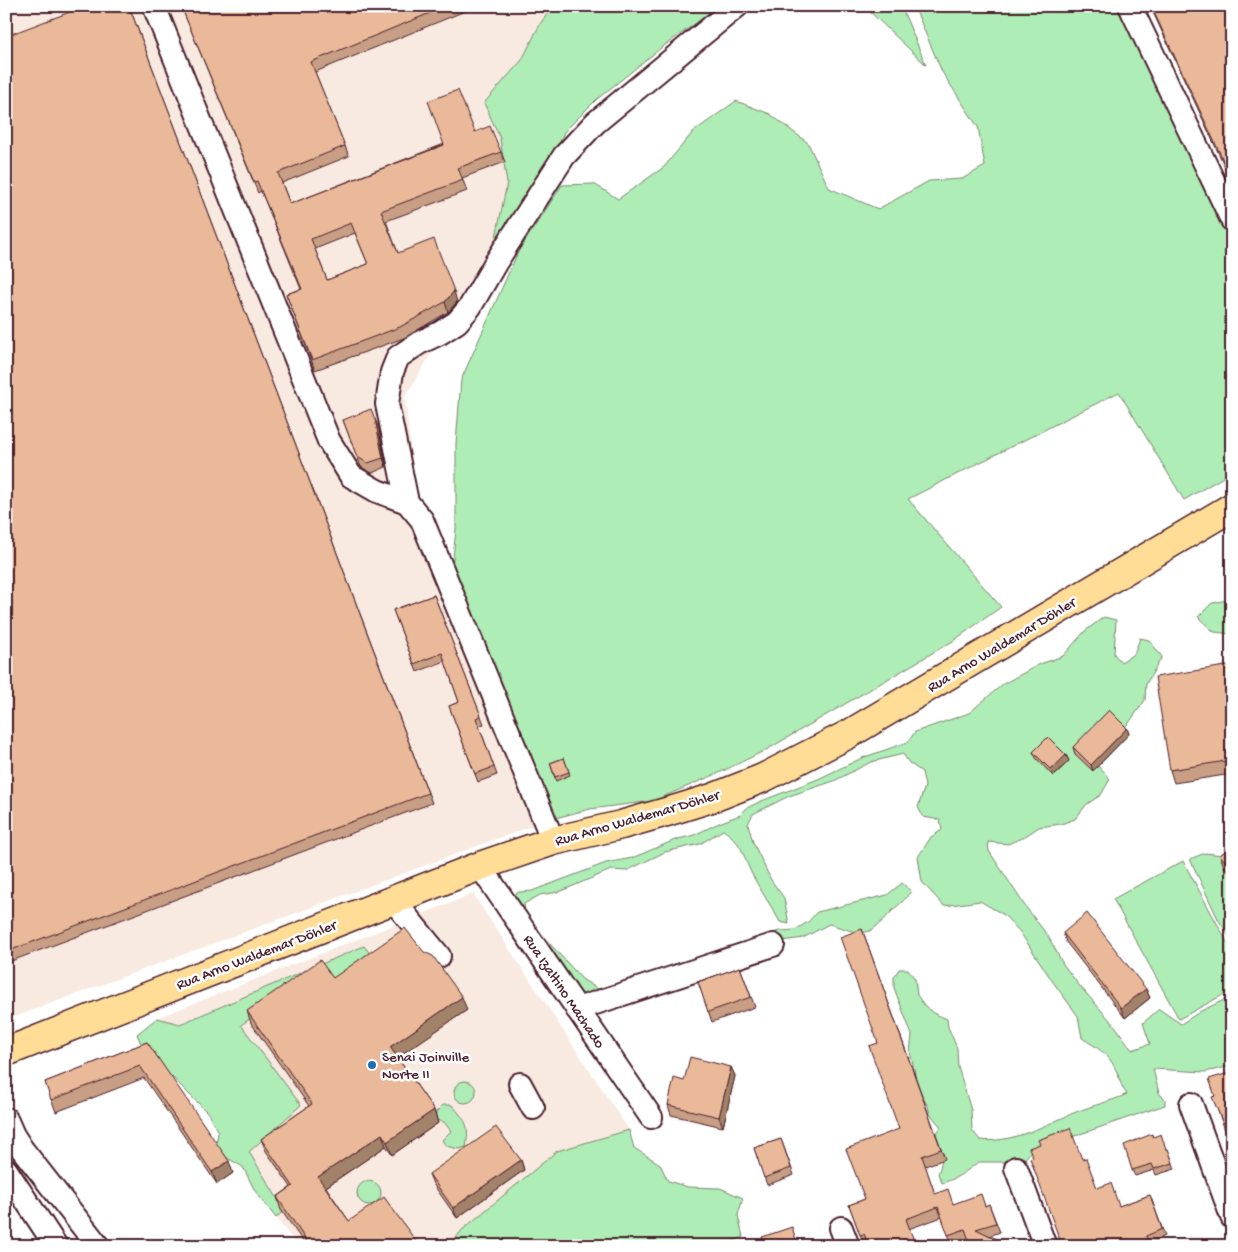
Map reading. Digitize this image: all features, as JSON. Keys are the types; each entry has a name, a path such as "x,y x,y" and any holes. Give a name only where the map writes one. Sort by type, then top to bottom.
{"main road":[{"name":"Rua Arno Waldemar Döhler","path":"6,1052 480,866 553,841 621,825 715,797 741,787 849,734 1232,507"}],"street":[{"path":"154,6 329,441 351,476 377,491 407,502"},
{"path":"553,841 422,520 407,502 387,404 392,372 398,357 419,342 440,333 458,322 470,307 496,262 564,156 594,123 737,6"},
{"path":"1130,6 1232,220"},
{"name":"Rua Izaltino Machado","path":"480,866 651,1117"},
{"path":"393,900 439,956"},
{"path":"577,1009 773,945"},
{"path":"520,1084 533,1108"},
{"path":"1191,1104 1232,1217"},
{"path":"6,1119 13,1135 14,1152 98,1246"},
{"path":"1016,1168 1045,1246"},
{"path":"6,1170 56,1246"}],"shaded area":[{"path":"6,6 553,6 540,24 522,60 484,103 500,138 507,183 493,252 405,397 415,487 548,820 6,1020"},
{"name":"Senai Joinville Norte II","path":"473,894 629,1130 557,1151 462,1230 450,1246 298,1246 255,1191 243,1167 227,1158 216,1145 218,1132 208,1113 169,1074 146,1056 137,1034 157,1018"}],"green space":[{"path":"553,6 720,6 661,48 596,100 564,132 558,148 493,252 507,183 500,138 484,103 522,60 540,24"},
{"path":"864,6 901,6 926,65 868,10"},
{"path":"914,6 1122,6 1232,239 1232,472 1184,500 1119,392 908,499 1001,607 953,641 768,749 719,773 653,801 590,809 548,820 451,577 456,529 456,443 461,380 518,252 562,185 594,184 618,199 664,167 693,132 736,101 770,114 808,143 829,188 878,209 929,181 962,179 985,166 978,127 942,72"},
{"path":"1232,599 1232,634 1214,632 1198,617 1212,603"},
{"path":"1104,617 1116,620 1114,654 1121,662 1134,654 1140,638 1149,640 1162,657 1146,684 1145,700 1129,723 1104,743 1097,765 1110,779 1101,795 1087,804 1075,819 1061,824 1039,827 1024,837 1008,844 988,842 989,851 1025,906 1048,936 1063,964 1116,1027 1132,1050 1150,1044 1143,1023 1159,1009 1181,1024 1201,1011 1232,996 1232,1066 1205,1072 1153,1069 1159,1093 1165,1099 1165,1105 1031,1151 1025,1159 1006,1162 978,1162 961,1175 942,1183 938,1174 942,1156 935,1140 941,1127 930,1114 928,1106 914,1084 915,1073 910,1052 912,1035 894,988 894,977 899,969 908,969 915,979 917,995 924,1005 933,1013 947,1019 948,1027 957,1048 958,1067 971,1110 972,1130 980,1140 1004,1139 1017,1136 1127,1094 1109,1058 1082,1038 1078,1016 1020,932 1004,915 980,901 944,906 922,882 918,857 931,837 942,830 940,820 923,817 918,807 925,786 922,772 909,763 903,754 871,762 834,781 789,796 753,814 748,824 753,842 771,880 784,898 789,924 780,922 754,878 739,846 723,830 700,844 665,852 626,871 611,870 559,892 540,895 524,904 525,912 543,936 582,979 598,989 640,980 674,964 703,958 721,949 779,931 795,930 808,922 817,912 887,895 902,883 911,891 909,894 883,921 869,931 857,932 829,924 803,938 776,942 597,999 580,995 508,898 519,892 532,891 606,863 632,858 675,840 694,835 740,815 747,808 759,802 818,779 862,758 908,742 915,732 969,713 1003,684 1040,664 1063,656 1085,631"},
{"path":"1205,853 1223,855 1232,868 1232,941 1218,919 1190,859"},
{"path":"1183,861 1232,951 1232,990 1179,1019 1113,899"},
{"path":"364,946 375,960 334,983 323,968 241,1025 301,1105 249,1152 276,1196 289,1206 276,1218 255,1191 243,1167 227,1158 216,1145 218,1132 208,1113 169,1074 146,1056 137,1034 157,1018 180,1024"},
{"path":"465,1081 473,1084 476,1092 473,1100 465,1103 457,1100 454,1092 457,1084"},
{"path":"443,1105 452,1105 464,1120 467,1128 466,1147 459,1149 446,1146 442,1140 451,1131 444,1122 436,1120 436,1112"},
{"path":"629,1130 634,1148 660,1164 668,1181 688,1187 720,1188 743,1198 738,1215 743,1237 722,1246 450,1246 462,1230 557,1151"},
{"path":"369,1181 374,1182 380,1188 380,1198 374,1204 369,1205 364,1204 358,1198 357,1193 358,1188 364,1182"}],"building":[{"path":"86,6 129,6 428,793 6,952 6,36"},
{"path":"181,6 447,6 311,62 345,146 278,173 290,204 444,145 428,101 458,90 475,132 490,126 501,152 458,168 463,180 381,211 398,253 434,239 454,291 445,302 400,327 312,360 286,294 302,289 257,181 254,182","holes":["351,223 368,264 327,280 311,239"]},
{"path":"1151,6 1232,6 1232,187 1228,179 1231,177"},
{"path":"371,409 375,419 383,458 368,463 357,457 343,420"},
{"path":"434,595 481,716 476,718 494,767 475,774 449,706 459,702 442,653 414,664 393,610"},
{"path":"1232,665 1232,760 1170,770 1155,677"},
{"path":"1109,710 1127,728 1091,765 1073,747"},
{"path":"1048,737 1066,755 1051,770 1033,752"},
{"path":"564,758 569,772 555,777 550,763"},
{"path":"1232,846 1232,870 1220,855"},
{"path":"1087,913 1146,989 1121,1008 1063,933"},
{"path":"405,928 424,952 433,956 462,997 390,1047 434,1110 387,1142 382,1134 318,1177 349,1221 384,1197 418,1244 416,1246 310,1246 277,1197 293,1186 261,1139 312,1104 247,1011 320,960 333,978"},
{"path":"862,929 941,1149 922,1156 935,1194 948,1189 953,1204 981,1194 985,1206 989,1204 996,1223 976,1229 1005,1243 1006,1246 971,1246 965,1229 948,1235 938,1207 906,1219 916,1246 869,1246 864,1234 860,1235 849,1205 865,1199 846,1149 899,1129 869,1046 878,1043 840,937"},
{"path":"740,967 751,997 708,1012 698,982"},
{"path":"147,1042 229,1161 212,1172 140,1066 51,1100 45,1082"},
{"path":"690,1057 731,1067 719,1117 668,1105 674,1078 684,1081"},
{"path":"1232,1072 1232,1141 1212,1097 1215,1096 1209,1079"},
{"path":"496,1127 521,1160 453,1208 429,1174"},
{"path":"1070,1128 1082,1159 1086,1158 1097,1188 1111,1183 1119,1206 1150,1195 1162,1229 1146,1236 1148,1242 1137,1246 1062,1246 1030,1158 1033,1157 1029,1148 1040,1144 1038,1140"},
{"path":"1152,1134 1153,1137 1161,1134 1173,1163 1154,1169 1152,1164 1132,1170 1124,1145"},
{"path":"781,1139 791,1168 764,1178 754,1148"},
{"path":"792,1227 798,1246 765,1246 762,1237"}],"place":[{"name":"Senai Joinville Norte II","path":"372,1065"}]}
